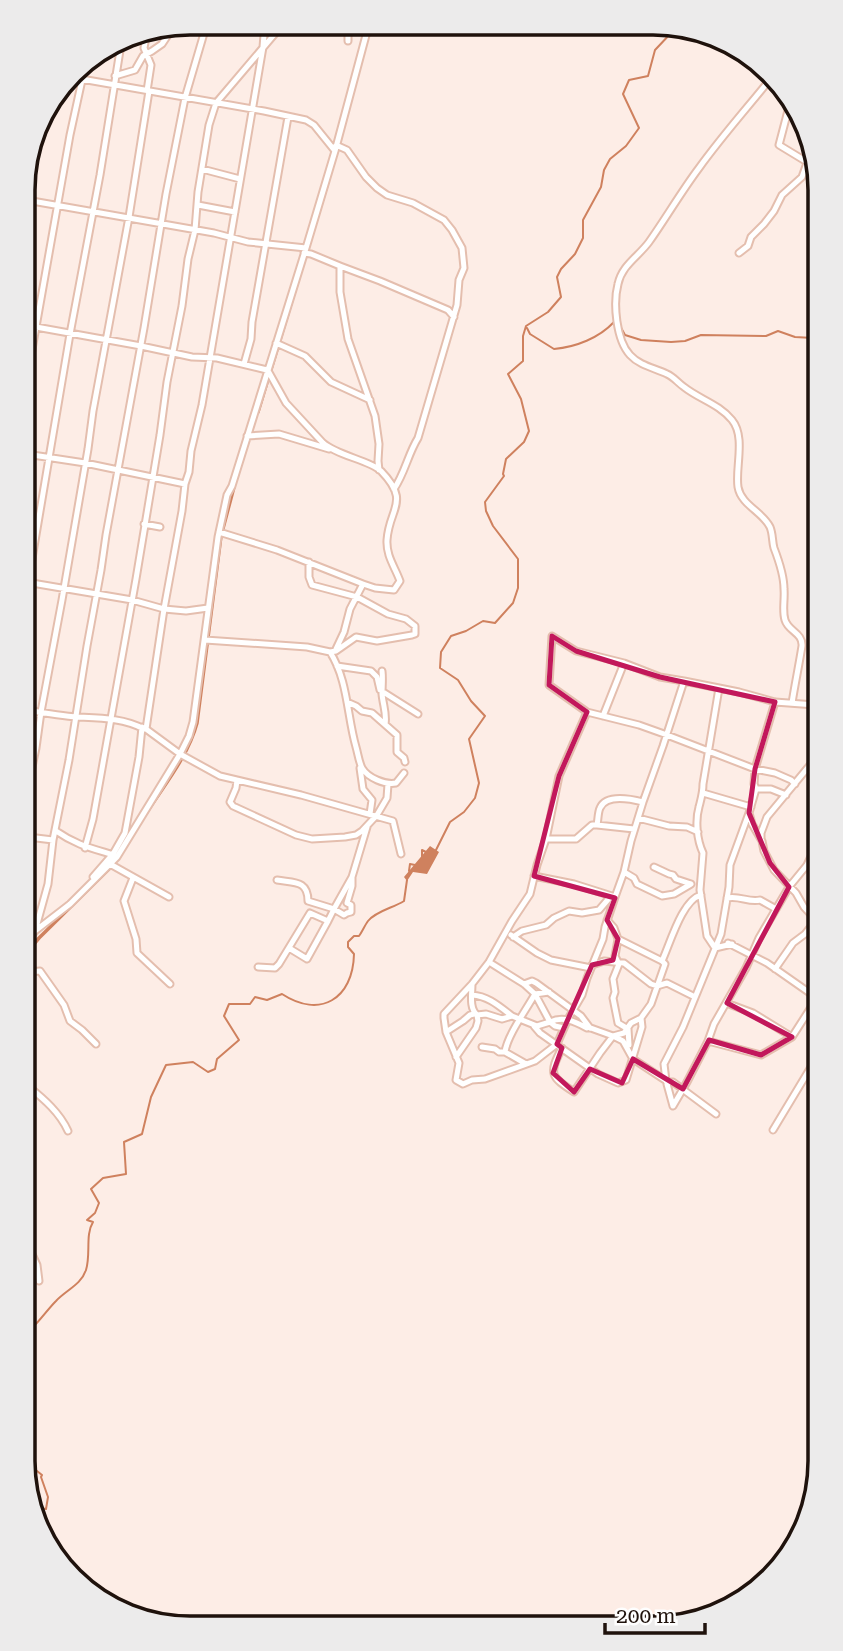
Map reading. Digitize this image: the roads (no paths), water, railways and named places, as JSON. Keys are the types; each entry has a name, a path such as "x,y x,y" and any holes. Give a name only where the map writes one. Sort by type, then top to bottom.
{"street":[{"path":"35,931 48,884 53,841 161,224 185,99 204,35"},
{"path":"70,904 75,895 115,855 126,828 265,35"},
{"path":"85,848 93,819 132,600 195,230 209,125 216,103 274,35"},
{"path":"348,35 348,41"},
{"path":"35,931 70,904 110,864 189,736 219,532 228,495 336,148 366,35"},
{"path":"115,76 135,70 143,56 162,44 167,36"},
{"path":"35,752 129,217 148,91 150,65 145,42"},
{"path":"35,541 100,175 119,53"},
{"path":"35,333 82,80 310,121 336,148 347,150 377,188 440,218 452,230 461,245 464,264 454,317 418,438 403,475 394,489"},
{"path":"766,84 700,166 647,244 622,271 618,282 616,317 628,354 669,375 684,388 716,406 733,421 740,457 740,494 758,511 771,529 784,587 785,621 802,642 792,703"},
{"path":"787,113 779,145 805,161"},
{"path":"244,364 251,339 288,117"},
{"path":"739,253 748,246 751,237 774,211 782,195 802,177 806,165"},
{"path":"202,169 240,179"},
{"path":"35,201 214,233 231,239 305,250 340,267 448,310 454,317"},
{"path":"198,205 235,212"},
{"path":"340,267 340,292 346,331 379,434 379,470"},
{"path":"36,327 267,369 286,403 330,449"},
{"path":"276,343 305,356 331,382 370,400"},
{"path":"219,532 277,550 363,584 391,590 399,584 400,578 391,564 387,541 397,497 379,470 330,449 288,436 247,436"},
{"path":"35,456 185,484"},
{"path":"144,524 160,527"},
{"path":"205,640 333,651 356,636 377,641 415,634 415,626 406,619 388,614 357,597 312,585 309,562"},
{"path":"35,583 132,600 164,609 186,611 208,608"},
{"path":"363,584 350,609 344,632 333,651 360,764 363,789 372,800 374,815"},
{"path":"795,781 755,769 667,735 587,712 549,685 552,636 576,651 624,663 660,677 739,692 775,702 808,704"},
{"path":"603,716 624,663"},
{"path":"337,666 371,671 377,677 382,692 418,714"},
{"path":"382,671 385,724"},
{"path":"684,681 643,802 624,872 613,897 603,939 582,995 564,1028 552,1070 559,1082 574,1092 613,1036 624,1033 650,1006 678,922 701,892"},
{"path":"715,948 707,936 701,892 703,853 698,832 698,809 703,793 719,688"},
{"path":"346,702 372,713 397,735 397,752 405,762"},
{"path":"775,702 755,769 756,789 730,865 719,938 683,1027 664,1064 673,1106 776,909 808,862"},
{"path":"35,711 131,723 144,728 180,754 220,776 291,792 393,821 401,854"},
{"path":"559,1046 526,1064 463,1084 456,1078 459,1063 446,1032 444,1014 489,962 530,894 546,839 559,776 587,712"},
{"path":"360,764 367,774 388,784 396,783 404,773"},
{"path":"808,769 795,781 767,817 761,833 764,851 774,870 796,893 808,911"},
{"path":"237,780 230,802 233,806 296,835 312,839 356,835 368,824 387,798 388,784"},
{"path":"756,789 771,789 786,795"},
{"path":"703,793 750,810"},
{"path":"597,825 604,802 621,798 643,802"},
{"path":"750,810 752,824 762,841"},
{"path":"638,818 687,827 698,832"},
{"path":"289,948 307,959 352,877 368,824"},
{"path":"546,839 576,839 592,825 635,829"},
{"path":"56,831 85,848 115,855"},
{"path":"35,838 53,841"},
{"path":"110,864 169,897"},
{"path":"654,867 692,884 701,892"},
{"path":"624,872 638,884 662,896 674,894 700,880"},
{"path":"534,876 574,884 613,897"},
{"path":"277,880 303,885 308,893 308,901 344,915 351,912 351,905 347,903 352,877"},
{"path":"133,878 124,901 136,937 136,953 170,984"},
{"path":"727,898 736,896 753,902 760,900 776,909"},
{"path":"513,937 526,930 546,925 569,911 582,913 599,910 613,897"},
{"path":"258,967 275,968 310,913 327,921"},
{"path":"607,920 618,939 615,956 619,967 613,979 613,998 618,1023 628,1029"},
{"path":"526,930 526,947"},
{"path":"775,968 794,942 808,930"},
{"path":"506,932 526,947 551,960 591,967 601,961 626,964 657,986 667,983 695,997"},
{"path":"719,938 752,954 808,992"},
{"path":"618,939 663,961"},
{"path":"715,948 732,944"},
{"path":"489,962 524,984 535,994 550,1022 564,1028"},
{"path":"35,971 40,971 64,1005 70,1021 96,1044"},
{"path":"524,984 534,982 574,1010 590,1028"},
{"path":"456,1057 478,1025 472,1008 472,984"},
{"path":"535,994 548,992"},
{"path":"505,1052 507,1042 535,994"},
{"path":"471,995 491,1000 512,1016 534,1026 540,1034 590,1068 622,1083 628,1077 642,1027 641,1018"},
{"path":"729,1001 729,1004 756,1014 792,1037"},
{"path":"708,1041 761,1055 792,1037 808,1012"},
{"path":"446,1032 468,1016 486,1014 499,1019 512,1016"},
{"path":"534,1026 568,1019 613,1036 624,1042 633,1059 667,1081 673,1082 716,1114"},
{"path":"628,1029 629,1050"},
{"path":"482,1048 505,1052 526,1064"},
{"path":"773,1130 808,1072"},
{"path":"35,1091 61,1118 68,1131"},
{"path":"35,1261 39,1281"}],"waterway":[{"path":"436,850 450,822 464,812 475,798 479,783 469,739 485,716 471,701 458,680 440,668 441,652 451,636 483,621 495,623 513,603 518,588 518,559 493,526 485,502 504,476 506,459 524,442 529,431 521,399 508,374 523,361 523,336 526,326 548,312 561,297 557,277 575,254 583,238 583,220 601,187 604,170 610,159 626,146 639,128 623,94 629,80 648,76 655,50 668,36"},
{"path":"258,412 328,182"},
{"path":"527,328 530,334 554,349 587,341 614,322"},
{"path":"619,324 625,335 641,340 685,341 701,335 766,336 778,331 795,337 808,338"},
{"path":"147,812 182,758 197,723 221,536 234,487"},
{"path":"422,858 422,850 426,852"},
{"path":"409,871 410,864 415,865"},
{"path":"35,943 113,865"},
{"path":"35,1324 84,1275 89,1233 93,1222 87,1220 95,1213 99,1203 91,1189 103,1178 126,1174 124,1142 142,1134 151,1097 166,1065 193,1062 208,1072 215,1069 217,1059 239,1040 224,1016 229,1004 250,1004 255,997 267,1000 282,994 309,1005 332,1000 348,983 352,970 354,954 348,947 348,942 354,936 359,936 371,918 404,901 407,880"},
{"path":"35,1470 42,1475 48,1497 46,1509 42,1508"}]}
